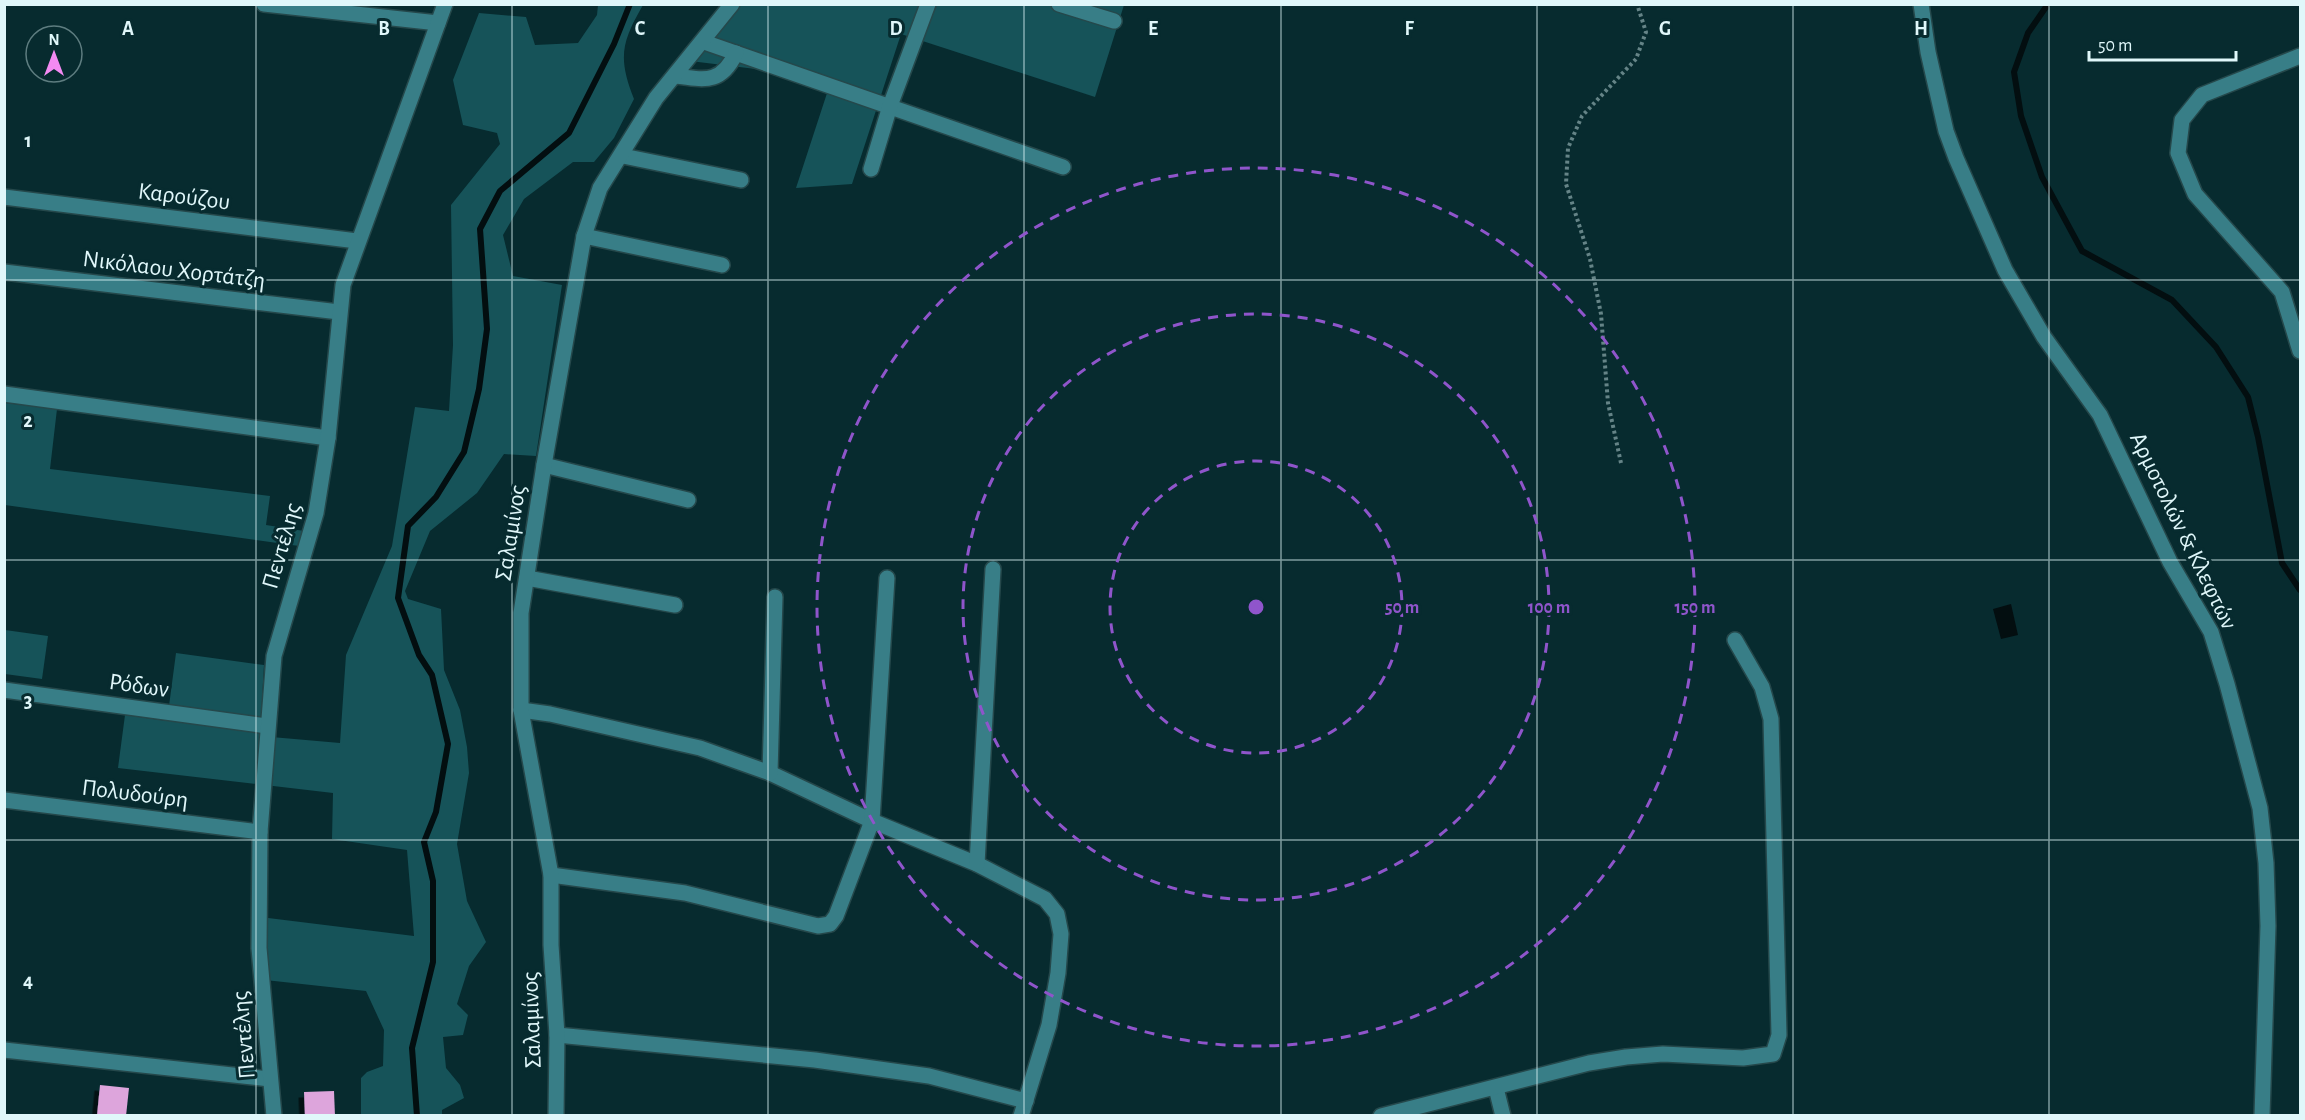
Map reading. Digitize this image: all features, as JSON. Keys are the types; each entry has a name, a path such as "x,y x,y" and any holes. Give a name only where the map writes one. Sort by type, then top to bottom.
{"street":[{"path":"264,4 438,23"},
{"name":"Πεντέλης","path":"274,1116 259,948 260,832 274,656 316,513 328,438 343,285 357,241 445,4"},
{"name":"Σαλαμίνος","path":"556,1116 557,1035 551,945 551,875 521,710 521,613 544,465 584,236 600,188 656,98 704,42 732,4"},
{"path":"871,169 890,106 928,4"},
{"path":"1059,4 1114,21"},
{"name":"Αρμοτολών & Κλεφτών","path":"1921,4 1928,52 1946,130 2005,270 2043,337 2100,415 2170,562 2211,632 2228,684 2260,808 2266,863 2268,926 2262,1116"},
{"path":"704,42 1063,167"},
{"path":"676,76 698,79 718,76 728,69 736,54"},
{"path":"2301,56 2202,95 2182,120 2178,153 2195,194 2282,292 2301,351"},
{"path":"622,156 741,180"},
{"name":"Καρούζου","path":"4,197 357,241"},
{"path":"584,236 722,265"},
{"name":"Νικόλαου Χορτάτζη","path":"4,272 339,312"},
{"path":"4,394 328,438"},
{"path":"544,465 688,500"},
{"path":"977,864 993,569"},
{"path":"527,578 675,605"},
{"path":"551,875 685,893 818,926 830,924 836,916 872,821 887,578"},
{"path":"770,773 775,597"},
{"path":"1381,1116 1590,1063 1626,1057 1663,1054 1758,1057 1773,1054 1779,1035 1771,719 1762,687 1735,640"},
{"name":"Ρόδων","path":"4,690 267,726"},
{"path":"521,710 550,714 700,748 770,773 872,821 977,864 1045,899 1057,914 1061,934 1054,1000 1024,1108 929,1076 850,1065 557,1035"},
{"name":"Πολυδούρη","path":"4,800 260,832"},
{"path":"4,1050 270,1079"},
{"path":"1496,1088 1503,1116"}],"path":[{"path":"1621,463 1608,403 1601,314 1590,259 1566,184 1568,148 1582,116 1636,59 1646,32 1637,4"}],"shaded area":[{"path":"598,5 643,5 630,30 624,51 626,72 634,99 614,138 594,162 573,162 524,199 503,235 513,276 562,285 536,456 504,454 477,493 430,531 405,591 408,599 441,609 444,670 460,710 467,747 469,773 457,844 467,901 486,942 469,966 457,1004 468,1015 463,1035 443,1037 446,1068 460,1085 464,1098 442,1110 442,1115 361,1115 361,1078 367,1072 383,1066 384,1030 366,991 256,979 251,916 414,936 407,850 332,839 333,793 118,768 125,715 167,721 176,653 264,665 260,736 340,743 346,655 392,546 415,407 449,411 453,345 451,205 500,144 497,133 463,125 453,80 479,13 526,17 535,45 578,43 597,15"},
{"path":"732,5 1124,5 1095,97 901,34 852,184 796,188 829,87 790,73 690,61"},
{"path":"5,403 57,409 50,469 270,496 266,525 304,531 299,546 5,505"},
{"path":"2011,604 2018,635 2001,639 1993,609"},
{"path":"5,630 48,636 42,679 5,674"}],"building":[{"path":"100,1085 129,1088 126,1116 97,1116"},
{"path":"334,1091 335,1116 305,1116 304,1092"}],"waterway":[{"path":"417,1116 412,1048 433,962 433,881 424,842 436,812 448,744 432,675 419,655 398,598 408,526 436,497 464,452 479,389 487,329 480,229 500,191 569,133 614,44 630,4"},
{"path":"2048,4 2028,33 2014,72 2021,116 2042,177 2082,251 2172,300 2216,347 2248,397 2282,563 2300,590"}]}
